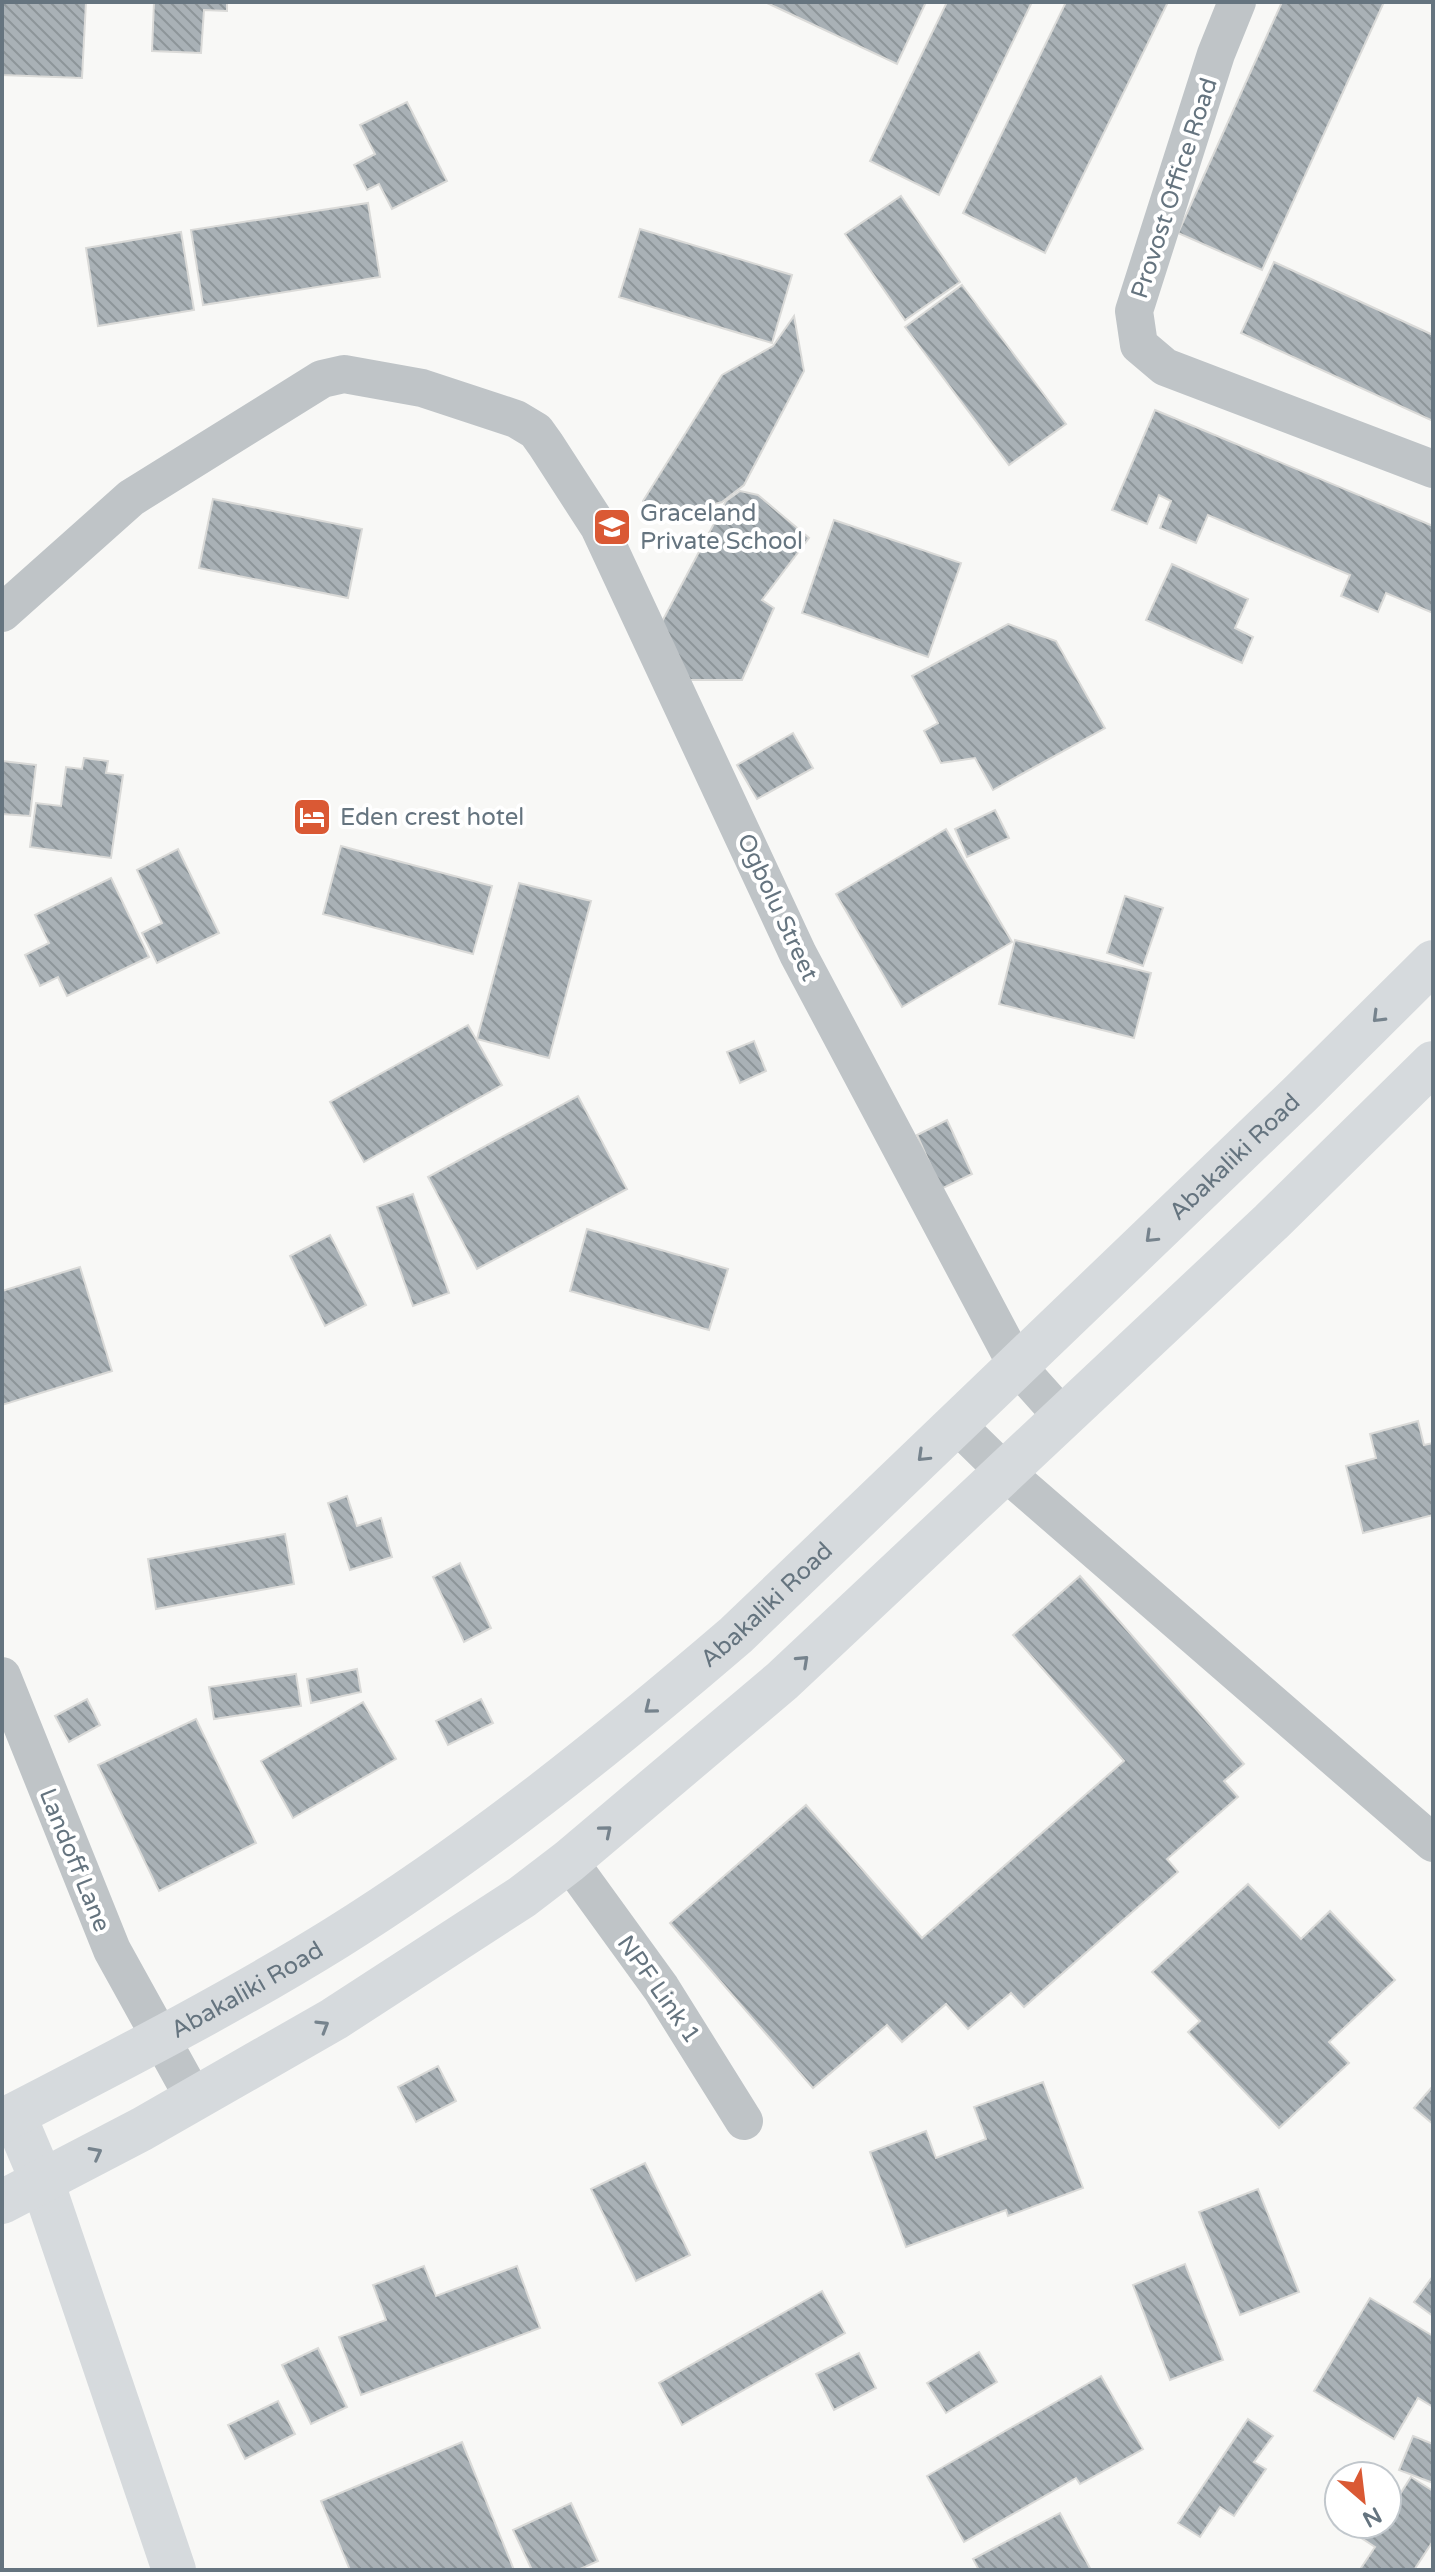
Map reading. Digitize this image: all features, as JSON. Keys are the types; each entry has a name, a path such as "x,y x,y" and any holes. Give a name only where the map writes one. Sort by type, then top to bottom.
{"main road":[{"name":"Abakaliki Road","path":"8,2118 158,2039 337,1937 457,1856 693,1673 1017,1366 1433,962"},
{"path":"2,2202 195,2100 423,1964 569,1861 733,1723 1281,1212 1433,1063"},
{"path":"693,1673 733,1723"},
{"path":"8,2118 42,2181 174,2570"}],"street":[{"name":"Provost Office Road","path":"1237,2 1216,54 1134,311 1139,345 1165,367 1433,469"},
{"name":"Ogbolu Street","path":"2,613 131,498 296,392 322,379 344,374 422,388 516,419 536,431 599,527 798,954 1017,1366 1061,1415"},
{"path":"956,1424 1004,1471 1433,1843"},
{"name":"Landoff Lane","path":"2,1676 112,1950 158,2039 195,2100"},
{"name":"NPF Link 1","path":"569,1861 661,1988 744,2121"}],"building":[{"path":"2,2 86,2 82,78 2,75"},
{"path":"154,2 227,2 227,11 204,10 201,53 152,51"},
{"path":"765,2 926,2 897,64"},
{"path":"947,2 1032,2 939,195 870,161"},
{"path":"1066,2 1168,2 1045,253 963,213"},
{"path":"1282,2 1384,2 1262,270 1178,233"},
{"path":"407,102 447,181 392,209 379,184 367,190 354,165 375,154 360,125"},
{"path":"901,196 960,282 905,320 845,234"},
{"path":"368,203 380,277 203,305 191,230"},
{"path":"640,229 792,275 772,343 619,297"},
{"path":"181,232 194,310 98,326 86,248"},
{"path":"1274,262 1433,335 1433,421 1241,333"},
{"path":"962,285 1066,424 1009,465 905,327"},
{"path":"794,316 804,371 744,485 722,502 655,521 643,501 722,375 773,346"},
{"path":"1155,410 1433,526 1433,613 1386,593 1378,612 1341,596 1350,575 1208,515 1196,543 1160,528 1171,501 1159,495 1147,524 1112,510"},
{"path":"740,491 758,495 809,538 762,600 774,608 742,680 685,680 657,631 726,501"},
{"path":"213,499 362,529 348,598 199,568"},
{"path":"834,520 961,563 928,657 802,613"},
{"path":"1172,564 1248,599 1235,628 1253,637 1242,663 1146,620"},
{"path":"1008,624 1056,641 1105,728 993,790 975,758 941,763 924,731 938,723 912,676"},
{"path":"793,733 813,768 757,799 737,765"},
{"path":"84,758 108,761 106,773 123,775 111,858 30,847 36,803 61,806 66,767 82,769"},
{"path":"2,761 36,765 30,816 2,814"},
{"path":"995,810 1009,838 967,857 955,829"},
{"path":"946,829 1012,942 902,1007 836,894"},
{"path":"341,846 492,886 473,954 323,914"},
{"path":"178,849 219,933 157,963 142,933 162,923 137,870"},
{"path":"111,878 149,957 67,996 58,977 40,986 25,955 49,943 35,915"},
{"path":"519,883 591,901 549,1058 477,1039"},
{"path":"1125,896 1163,908 1143,966 1107,953"},
{"path":"1015,940 1151,973 1134,1038 999,1004"},
{"path":"468,1025 502,1085 364,1162 330,1102"},
{"path":"754,1041 766,1071 740,1083 727,1052"},
{"path":"578,1096 627,1189 477,1269 428,1177"},
{"path":"947,1120 972,1174 941,1189 917,1135"},
{"path":"413,1194 449,1293 413,1306 377,1207"},
{"path":"587,1229 728,1269 709,1330 570,1291"},
{"path":"330,1235 366,1305 325,1326 290,1256"},
{"path":"80,1267 112,1371 2,1405 2,1291"},
{"path":"1418,1421 1424,1445 1433,1443 1433,1515 1363,1533 1346,1466 1376,1458 1370,1434"},
{"path":"347,1496 357,1526 381,1518 392,1557 350,1570 328,1503"},
{"path":"285,1534 294,1584 156,1609 148,1559"},
{"path":"460,1563 491,1628 464,1642 433,1577"},
{"path":"1080,1576 1244,1764 1224,1781 1238,1797 1167,1859 1178,1872 1024,2007 1011,1993 968,2029 946,2004 902,2042 887,2025 813,2088 670,1923 806,1805 922,1938 1124,1761 1013,1635"},
{"path":"357,1669 361,1692 311,1703 307,1679"},
{"path":"296,1674 301,1706 214,1719 209,1687"},
{"path":"87,1699 100,1725 69,1742 55,1716"},
{"path":"481,1699 493,1723 448,1745 436,1721"},
{"path":"363,1702 396,1759 293,1818 261,1761"},
{"path":"196,1719 256,1843 159,1891 98,1765"},
{"path":"1248,1884 1301,1939 1330,1911 1395,1980 1329,2042 1349,2063 1279,2128 1188,2032 1200,2021 1152,1972"},
{"path":"438,2066 456,2101 416,2122 398,2087"},
{"path":"1043,2082 1083,2188 1008,2216 1006,2210 906,2247 870,2152 926,2131 936,2158 986,2139 974,2107"},
{"path":"1433,2086 1433,2124 1414,2108"},
{"path":"645,2163 690,2255 636,2281 591,2189"},
{"path":"1258,2189 1299,2292 1240,2315 1199,2212"},
{"path":"1185,2264 1223,2360 1170,2380 1133,2285"},
{"path":"424,2266 436,2296 517,2266 540,2328 361,2395 339,2337 386,2320 373,2285"},
{"path":"1433,2276 1433,2316 1414,2302"},
{"path":"822,2291 845,2333 682,2425 659,2383"},
{"path":"1370,2298 1433,2336 1433,2407 1418,2398 1394,2439 1314,2391"},
{"path":"318,2348 347,2407 311,2424 282,2365"},
{"path":"979,2352 997,2382 946,2413 927,2383"},
{"path":"859,2353 876,2388 834,2410 816,2374"},
{"path":"1101,2376 1143,2449 1080,2484 1076,2478 964,2542 927,2476"},
{"path":"278,2401 295,2434 245,2459 228,2425"},
{"path":"1248,2419 1273,2436 1254,2462 1266,2469 1234,2516 1220,2507 1200,2537 1178,2523"},
{"path":"1413,2436 1433,2444 1433,2483 1403,2472 1403,2460"},
{"path":"462,2442 514,2570 350,2570 321,2501"},
{"path":"1411,2477 1433,2491 1433,2541 1414,2570 1363,2570 1361,2568 1375,2547 1364,2540 1403,2540 1403,2490"},
{"path":"571,2503 598,2561 578,2570 532,2570 513,2530"},
{"path":"1060,2513 1091,2570 979,2570 973,2559"}],"place":[{"name":"Graceland Private School","path":"612,527"},
{"name":"Eden crest hotel","path":"312,817"}]}
